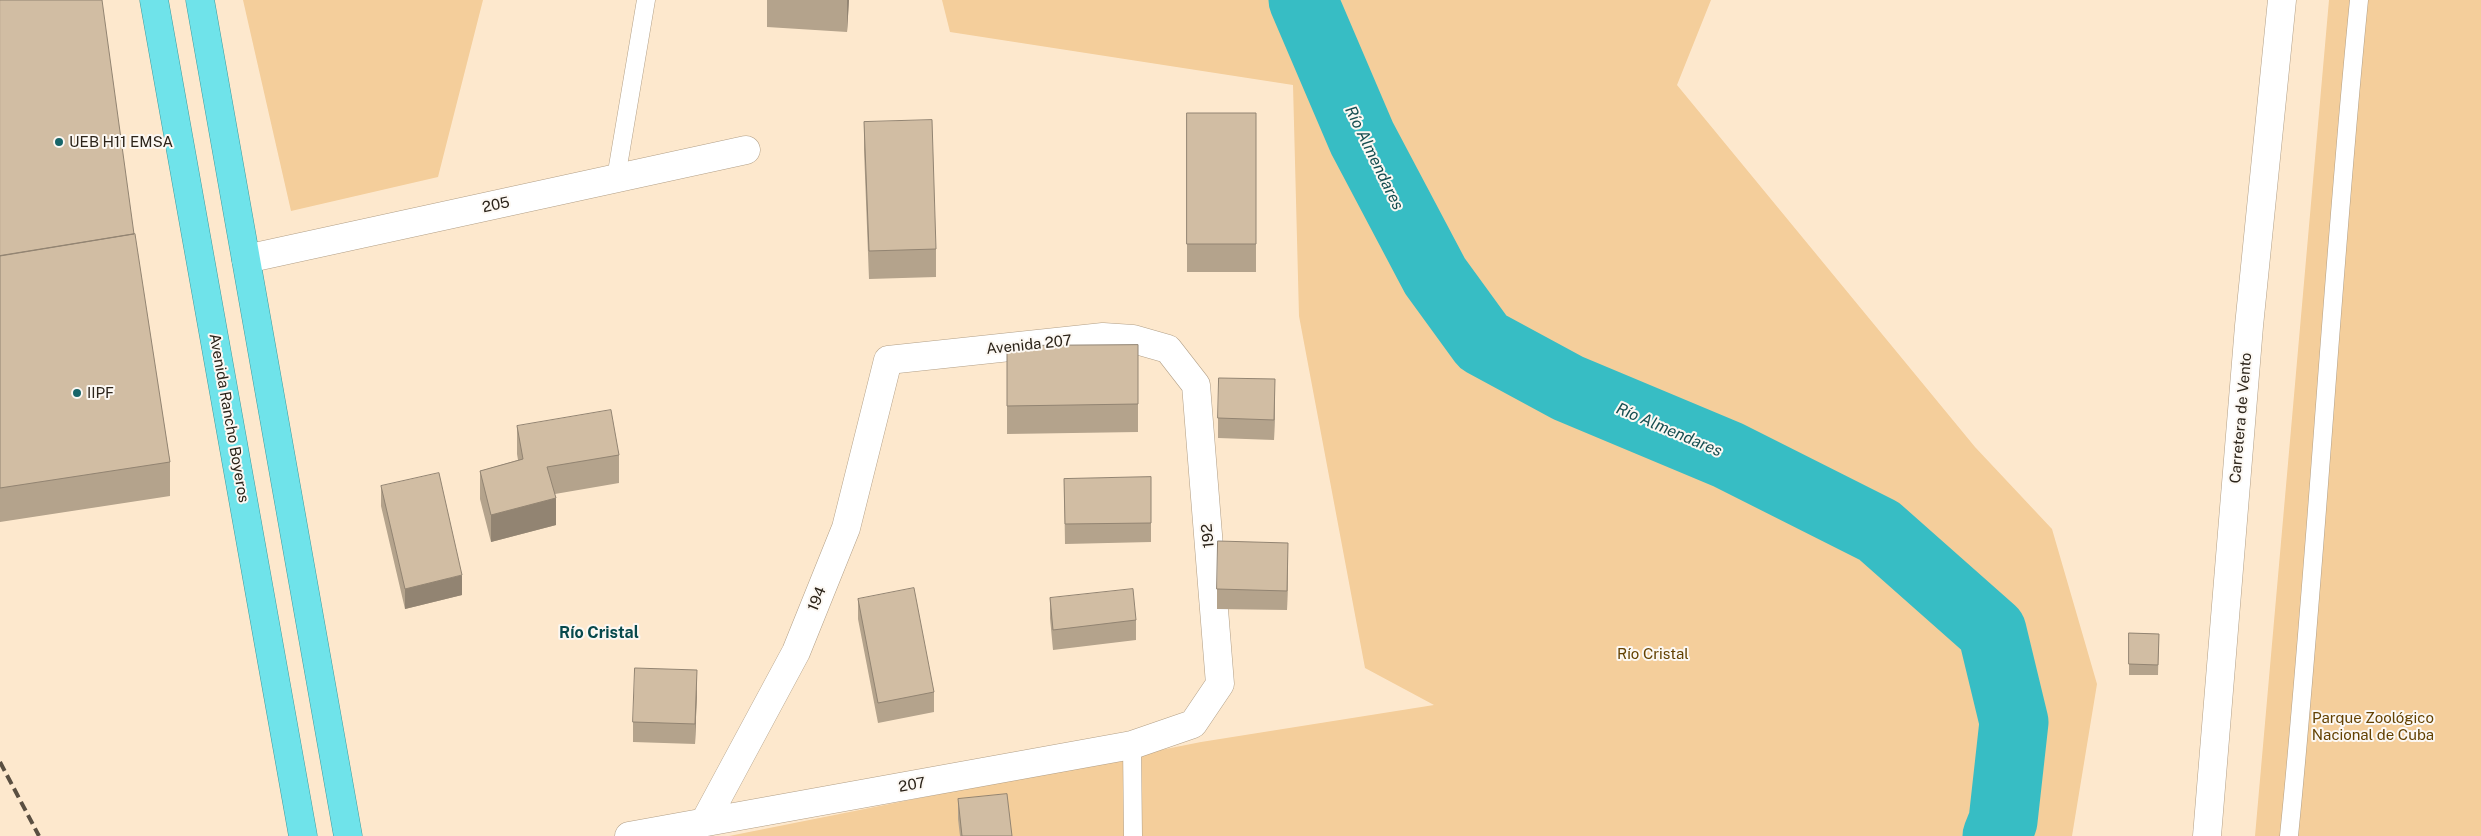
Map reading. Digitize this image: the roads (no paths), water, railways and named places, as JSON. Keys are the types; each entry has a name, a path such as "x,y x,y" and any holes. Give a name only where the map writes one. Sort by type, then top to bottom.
{"highway":[{"name":"Avenida Rancho Boyeros","path":"154,0 303,836"},
{"path":"200,0 348,836"}],"street":[{"name":"Carretera de Vento","path":"2207,836 2249,326 2282,0"},
{"name":"205","path":"246,259 746,150"},
{"name":"Avenida 207","path":"888,360 1104,337 1133,339 1168,349"},
{"name":"192","path":"1168,349 1196,385 1220,684 1193,724"},
{"name":"194","path":"705,822 796,652 846,528 888,360"},
{"name":"207","path":"629,836 1132,745 1193,724"}],"lane":[{"path":"616,178 646,0"},
{"path":"2289,836 2306,667 2342,172 2359,0"},
{"path":"1132,745 1133,836"}],"waterway":[{"name":"Río Almendares","path":"1303,0 1362,138 1435,276 1483,342 1568,388 1728,455 1879,531 1992,631 2014,722 2003,821 1997,836"}],"railway":[{"path":"0,762 39,836"}],"place":[{"name":"UEB H11 EMSA","path":"59,142"},
{"name":"IIPF","path":"77,393"}],"district":[{"name":"Río Cristal","path":"599,633"}],"park label":[{"name":"Parque Zoológico Nacional de Cuba","path":"2373,726"}]}
